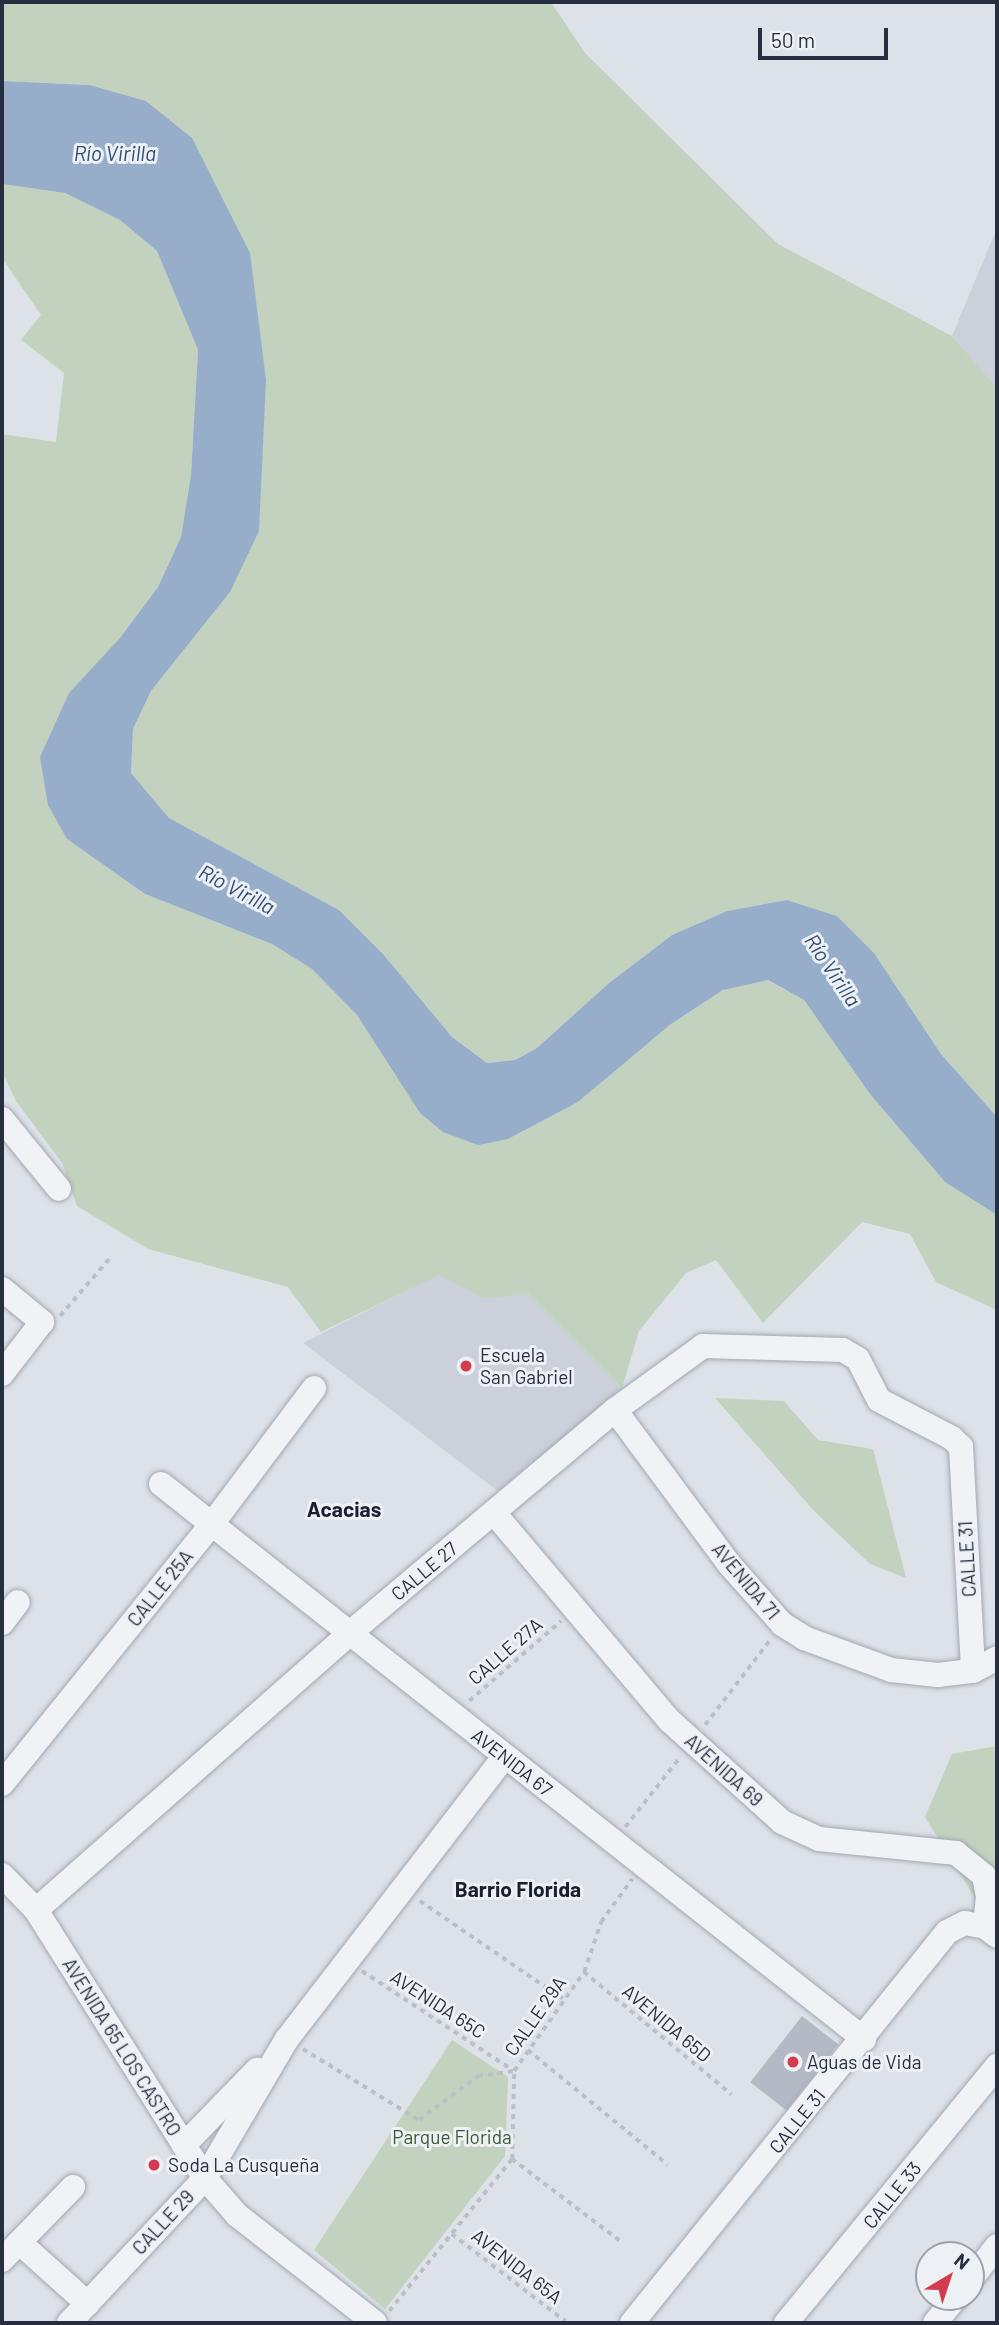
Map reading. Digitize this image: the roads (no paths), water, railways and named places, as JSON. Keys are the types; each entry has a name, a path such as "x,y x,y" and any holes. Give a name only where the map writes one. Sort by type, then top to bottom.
{"street":[{"path":"2,1119 59,1189"},
{"path":"2,1289 42,1322 2,1374"},
{"name":"CALLE 27","path":"36,1910 350,1633 615,1410 703,1346 843,1350 858,1359 879,1400 961,1447"},
{"name":"CALLE 25A","path":"2,1784 212,1524 314,1388"},
{"name":"AVENIDA 71","path":"615,1410 729,1564 782,1624 826,1647 891,1670 938,1675 973,1671"},
{"name":"CALLE 31","path":"961,1447 973,1671"},
{"name":"AVENIDA 67","path":"161,1485 863,2039"},
{"name":"AVENIDA 69","path":"494,1513 670,1721 782,1822 819,1839 939,1848 976,1866 987,1886 983,1929"},
{"path":"2,1623 18,1602"},
{"path":"973,1671 997,1658"},
{"name":"CALLE 29","path":"69,2323 205,2178 287,2039 505,1756"},
{"name":"AVENIDA 65 LOS CASTRO","path":"2,1875 36,1910 205,2178 237,2215 382,2318"},
{"name":"CALLE 31","path":"632,2323 947,1932 983,1929"},
{"name":"CALLE 29","path":"184,2145 287,2039"},
{"name":"CALLE 33","path":"786,2323 997,2066"},
{"path":"2,2260 74,2187"},
{"path":"20,2243 88,2304"},
{"path":"985,2261 997,2246"}],"water":[{"name":"Río Virilla","path":"2,81 89,85 146,101 192,138 250,253 266,380 259,531 230,592 151,691 133,729 131,773 169,818 339,910 383,954 452,1037 487,1063 515,1060 537,1048 609,983 672,935 727,911 787,900 837,916 874,953 941,1054 997,1117 997,1215 945,1182 870,1094 804,1000 768,980 723,990 671,1024 578,1102 508,1139 478,1145 443,1132 420,1113 357,1015 312,969 272,944 145,894 67,839 48,805 40,757 69,693 120,638 158,587 181,537 191,475 198,350 157,251 120,220 65,193 2,184"}],"place":[{"name":"Escuela San Gabriel","path":"466,1366"},
{"name":"Aguas de Vida","path":"793,2062"},
{"name":"Soda La Cusqueña","path":"154,2165"}],"district":[{"name":"Acacias","path":"344,1509"},
{"name":"Barrio Florida","path":"518,1889"}],"park label":[{"name":"Parque Florida","path":"452,2137"}]}
